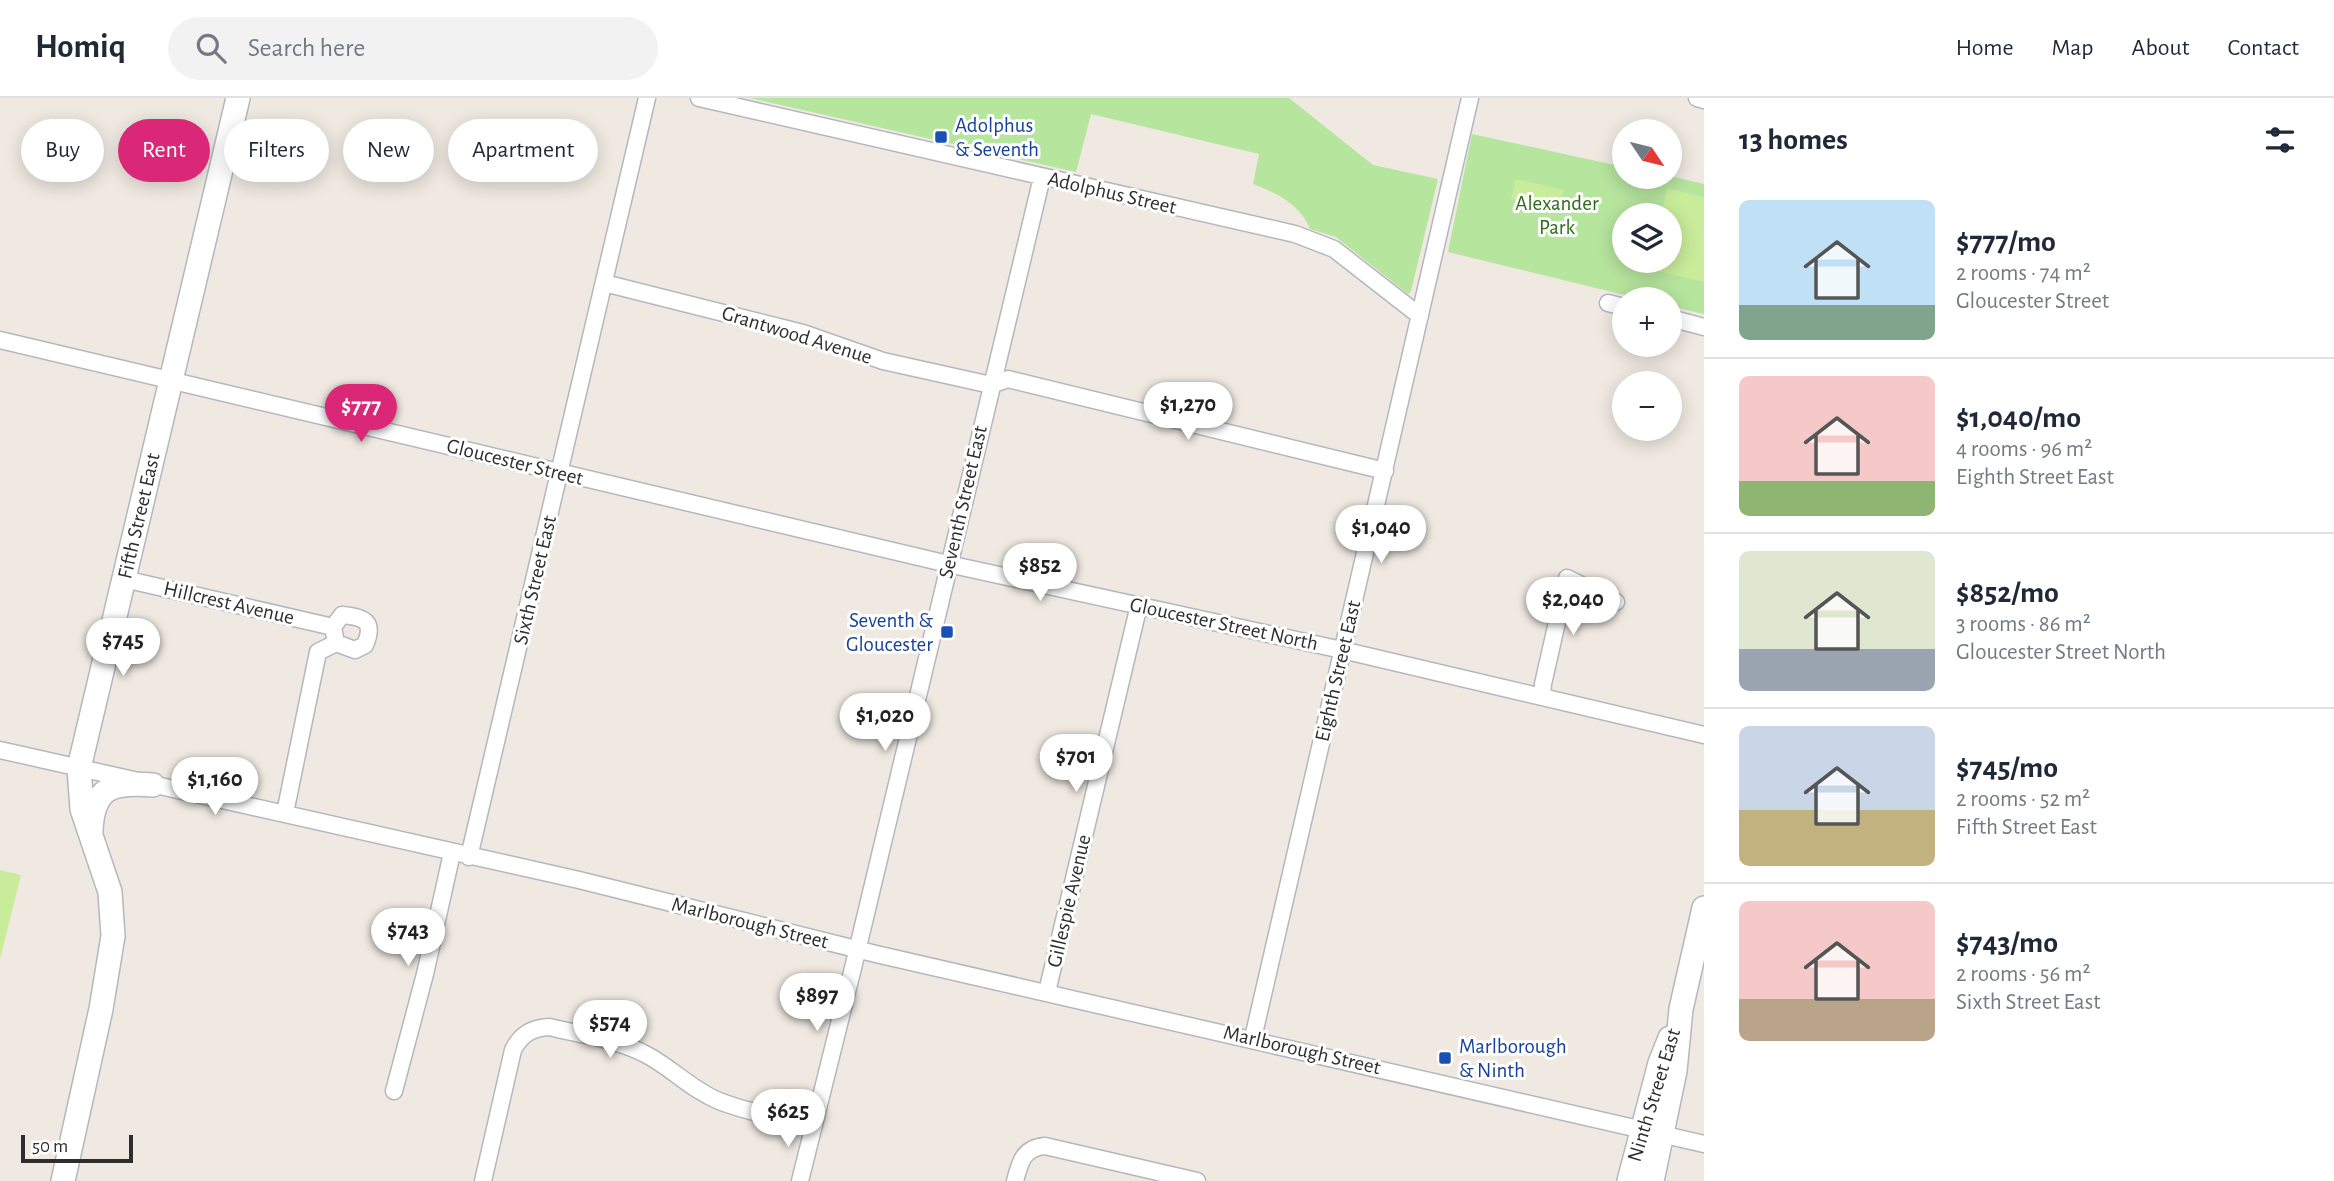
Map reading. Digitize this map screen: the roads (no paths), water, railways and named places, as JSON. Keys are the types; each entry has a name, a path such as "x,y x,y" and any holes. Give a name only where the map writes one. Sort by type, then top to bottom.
{"street":[{"name":"Fifth Street East","path":"63,1181 101,1009 113,936 110,892 82,808 79,768 238,98"},
{"name":"Sixth Street East","path":"469,857 647,98"},
{"name":"Adolphus Street","path":"699,98 1295,234 1334,249 1420,316"},
{"name":"Eighth Street East","path":"1253,1038 1470,98"},
{"path":"1697,98 1704,100"},
{"name":"Seventh Street East","path":"800,1181 1042,177"},
{"name":"Grantwood Avenue","path":"604,283 803,333 883,361 991,385 1008,379 1385,471"},
{"path":"1682,321 1704,327"},
{"name":"Gloucester Street","path":"0,340 948,564"},
{"name":"Gloucester Street North","path":"948,564 1342,650 1704,735"},
{"path":"1542,697 1567,578 1616,602"},
{"name":"Hillcrest Avenue","path":"124,579 334,635 318,652 285,813"},
{"name":"Gillespie Avenue","path":"1047,992 1139,605"},
{"name":"Marlborough Street","path":"0,750 579,880 857,950 1253,1038 1704,1144"},
{"path":"91,831 95,807 111,787 126,783 153,785"},
{"path":"394,1091 425,974 452,853"},
{"name":"Ninth Street East","path":"1652,1181 1653,1131 1660,1063 1681,1009 1704,908"},
{"path":"484,1181 513,1050 520,1038 537,1028 549,1027 629,1047 656,1061 717,1101 813,1126"},
{"name":"Ninth Street East","path":"1629,1181 1653,1131"},
{"path":"1015,1181 1024,1154 1034,1147 1045,1146 1197,1181"}],"place":[{"name":"Adolphus & Seventh","path":"941,137"},
{"name":"Seventh & Gloucester","path":"947,632"},
{"name":"Marlborough & Ninth","path":"1445,1058"}],"park label":[{"name":"Alexander Park","path":"1557,215"}]}
